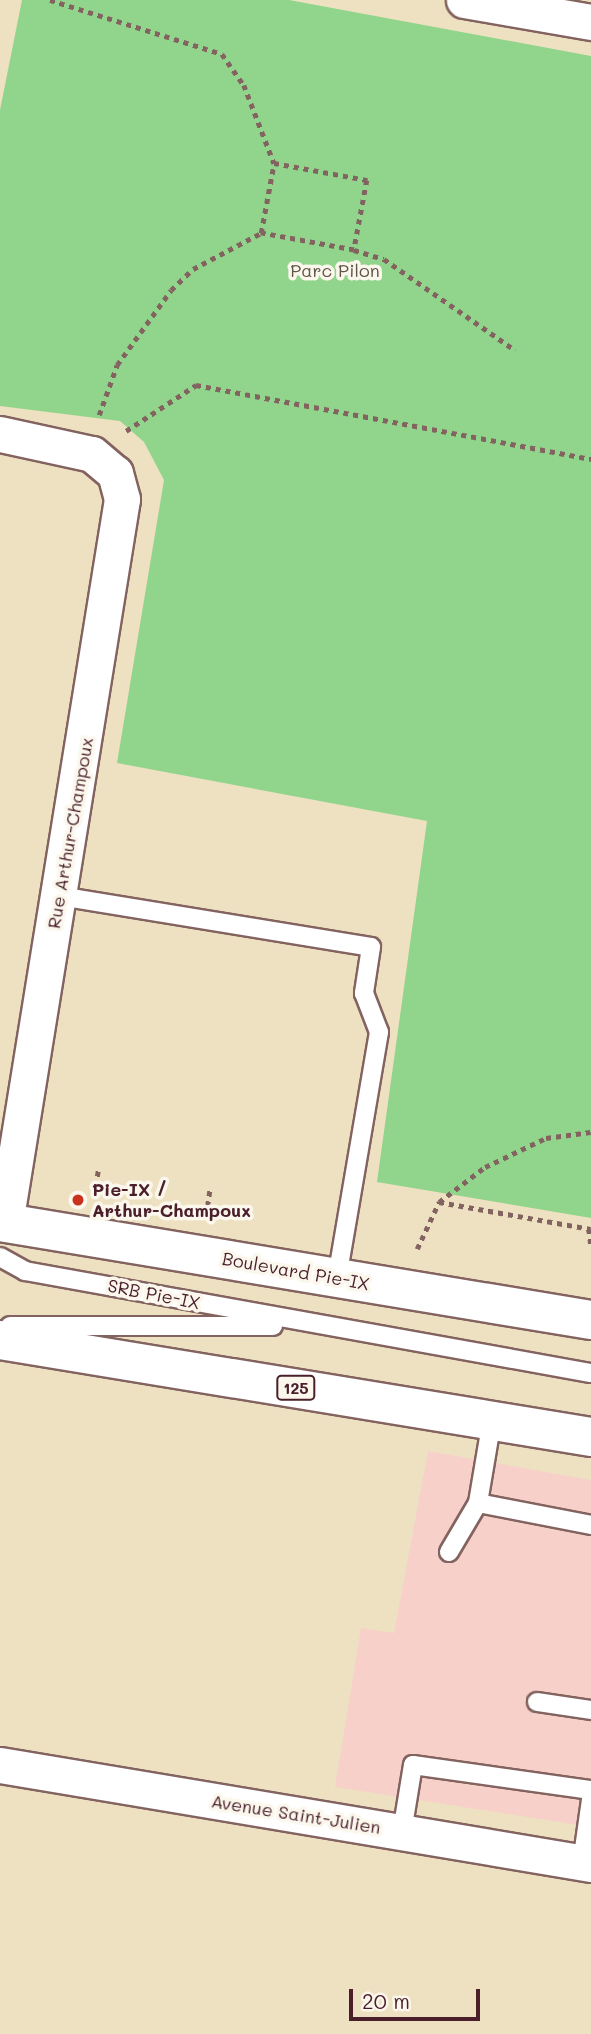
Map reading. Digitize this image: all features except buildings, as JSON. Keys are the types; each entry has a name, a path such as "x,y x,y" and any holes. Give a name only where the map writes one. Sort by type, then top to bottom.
{"main road":[{"name":"Boulevard Pie-IX","path":"2,1234 337,1278 591,1320"},
{"name":"125","path":"0,1340 591,1437"}],"street":[{"path":"464,0 591,22"},
{"path":"0,434 92,454"},
{"name":"Rue Arthur-Champoux","path":"2,1234 120,537 122,499 116,473 92,454"},
{"name":"Avenue Saint-Julien","path":"0,1765 586,1864"}],"lane":[{"path":"60,895 371,947 364,993 379,1032 337,1278"},
{"name":"SRB Pie-IX","path":"2,1234 25,1271 311,1326 591,1373"},
{"name":"SRB Pie-IX","path":"0,1326 311,1326"},
{"path":"449,1552 478,1503 492,1420"},
{"path":"478,1503 591,1525"},
{"path":"537,1702 591,1710"},
{"path":"402,1832 413,1765 591,1790"},
{"path":"586,1864 591,1800"}],"path":[{"path":"50,0 222,54 244,85 274,163 261,233"},
{"path":"274,163 367,180 354,250"},
{"path":"92,454 103,399 147,321 192,269 261,233 354,250 384,259 515,350"},
{"path":"92,454 195,385 591,459"},
{"path":"416,1250 439,1202 514,1150 591,1132"},
{"path":"93,1202 98,1170"},
{"path":"205,1220 210,1189"},
{"path":"439,1202 590,1229 591,1245"}],"shaded area":[{"path":"428,1451 591,1480 591,1827 335,1787 361,1628 394,1633"}],"green space":[{"name":"Parc Pilon","path":"22,0 289,0 591,56 591,1218 377,1182 427,821 117,763 164,480 144,442 120,421 0,406 0,110"}],"place":[{"name":"Pie-IX / Arthur-Champoux","path":"78,1200"}]}
